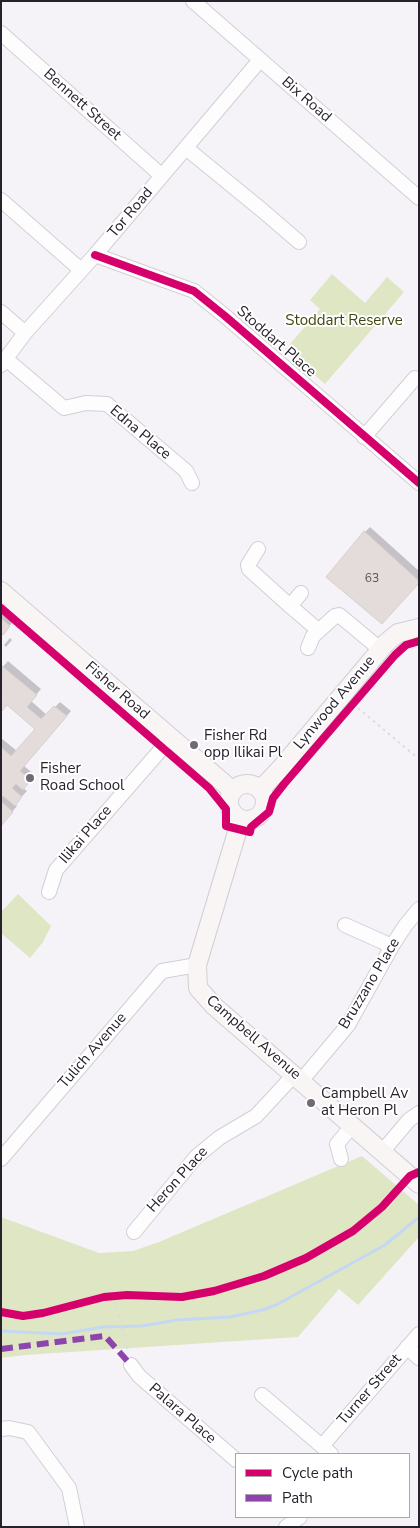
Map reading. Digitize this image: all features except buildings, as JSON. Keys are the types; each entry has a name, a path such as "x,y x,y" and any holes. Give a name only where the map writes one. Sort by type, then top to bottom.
{"main road":[{"name":"Fisher Road","path":"1,591 233,791"},
{"name":"Lynwood Avenue","path":"260,790 281,768 386,642 398,633 419,628"},
{"path":"249,784 260,790 265,800 262,812 252,819 241,819 231,809 229,800 233,791 249,784"},
{"name":"Campbell Avenue","path":"241,819 197,965 198,988 207,999 419,1184"}],"street":[{"name":"Bix Road","path":"192,1 419,198"},
{"name":"Bennett Street","path":"1,33 162,176"},
{"name":"Tor Road","path":"4,362 25,334 95,255 260,60"},
{"path":"186,148 264,210 299,242"},
{"path":"1,200 81,270"},
{"name":"Stoddart Place","path":"95,255 194,291 226,316 419,483"},
{"path":"1,312 25,334"},
{"name":"Edna Place","path":"4,362 64,408 86,403 107,404 186,471 192,483"},
{"path":"364,437 416,378"},
{"path":"258,549 248,565 249,569 318,630"},
{"path":"290,606 301,594"},
{"path":"308,648 309,642 318,630 334,616 339,615 380,649"},
{"name":"Ilikai Place","path":"49,892 56,870 171,738"},
{"name":"Bruzzano Place","path":"297,1078 348,1025 392,946 419,909"},
{"path":"345,924 392,946"},
{"name":"Tulich Avenue","path":"1,1159 162,971 197,965"},
{"name":"Heron Place","path":"134,1232 196,1157 219,1138 256,1116 297,1078"},
{"path":"382,1152 409,1120 419,1113"},
{"path":"341,1159 338,1144 352,1126"},
{"name":"Turner Street","path":"327,1450 419,1334"},
{"path":"407,1348 419,1358"},
{"name":"Palara Place","path":"131,1364 139,1376 235,1459"},
{"path":"262,1396 327,1450"},
{"path":"1,1429 9,1428 28,1432 70,1488 77,1527"},
{"path":"286,1527 299,1518"}],"path":[{"path":"347,711 360,696"},
{"path":"353,704 419,759"},
{"path":"104,1297 117,1296 120,1321 131,1364"}],"green space":[{"name":"Stoddart Reserve","path":"332,274 365,303 387,277 404,292 325,384 285,350 320,309 310,300"},
{"path":"18,894 51,926 43,942 30,958 1,933 1,912"},
{"path":"362,1156 419,1205 419,1237 358,1305 339,1289 298,1337 1,1358 1,1217 99,1253 133,1251 159,1242"}],"waterway":[{"path":"1,1331 62,1334 103,1327 142,1326 177,1320 230,1317 262,1310 276,1305 385,1245 419,1217"}],"marked path":[{"path":"1,1349 105,1336 131,1365"}],"cycle path":[{"path":"95,255 194,291 419,483"},
{"path":"1,608 209,788 226,809 226,826 250,832 251,827 269,812 273,798 284,784 395,655 406,645 419,641"},
{"path":"1,1312 23,1316 43,1313 104,1297 127,1295 182,1297 214,1291 264,1276 306,1258 353,1231 382,1207 410,1176 419,1172"}],"place":[{"name":"Fisher Rd opp Ilikai Pl","path":"194,745"},
{"name":"Fisher Road School","path":"30,778"},
{"name":"Campbell Av at Heron Pl","path":"311,1103"}]}
